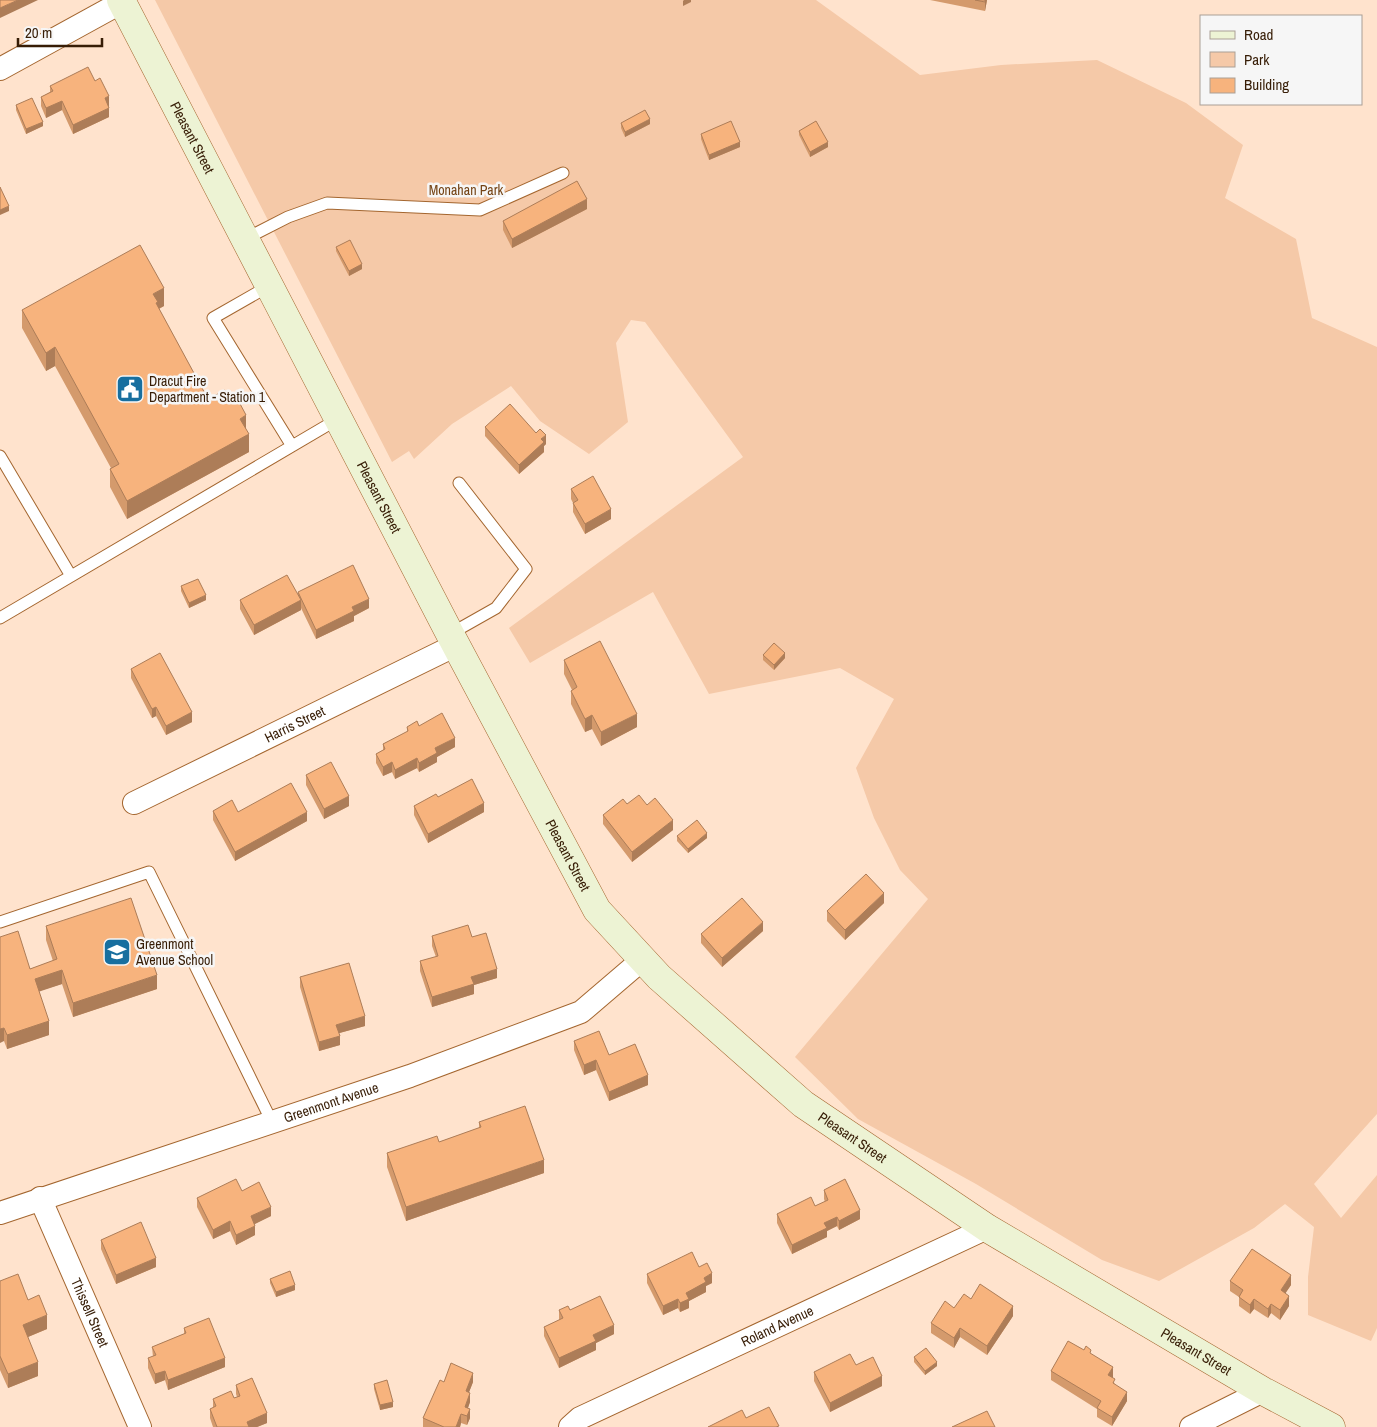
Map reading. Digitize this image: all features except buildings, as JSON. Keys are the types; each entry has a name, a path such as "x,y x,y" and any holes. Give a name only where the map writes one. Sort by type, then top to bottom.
{"main road":[{"name":"Pleasant Street","path":"121,1 453,640 597,910 659,977 803,1104 987,1228 1263,1391 1331,1427"}],"street":[{"path":"0,69 121,1"},
{"name":"Harris Street","path":"134,803 453,640"},
{"name":"Greenmont Avenue","path":"0,1213 40,1198 410,1076 581,1012 643,959"},
{"name":"Thissell Street","path":"40,1198 140,1427"},
{"name":"Roland Avenue","path":"570,1427 580,1418 987,1228"},
{"path":"1191,1427 1263,1391"}],"lane":[{"path":"245,239 288,217 328,203 480,210 563,173"},
{"path":"269,286 214,318 292,446"},
{"path":"0,618 338,419"},
{"path":"0,456 72,576"},
{"path":"453,640 496,608 526,570 459,483"},
{"path":"0,922 150,872 272,1122"}],"green space":[{"name":"Monahan Park","path":"155,0 816,0 920,75 1001,65 1097,60 1186,103 1243,145 1225,198 1296,239 1312,318 1377,347 1377,1114 1314,1184 1341,1218 1377,1175 1377,1328 1371,1341 1308,1315 1308,1277 1314,1227 1285,1204 1254,1228 1159,1281 1102,1260 976,1184 858,1119 795,1057 928,899 900,870 874,818 856,768 894,699 840,668 709,694 653,592 530,663 509,628 743,457 645,322 631,320 616,343 628,422 589,454 540,421 511,386 452,424 414,459 409,451 392,462"}],"place":[{"name":"Dracut Fire Department - Station 1","path":"130,389"},
{"name":"Greenmont Avenue School","path":"117,952"}]}
